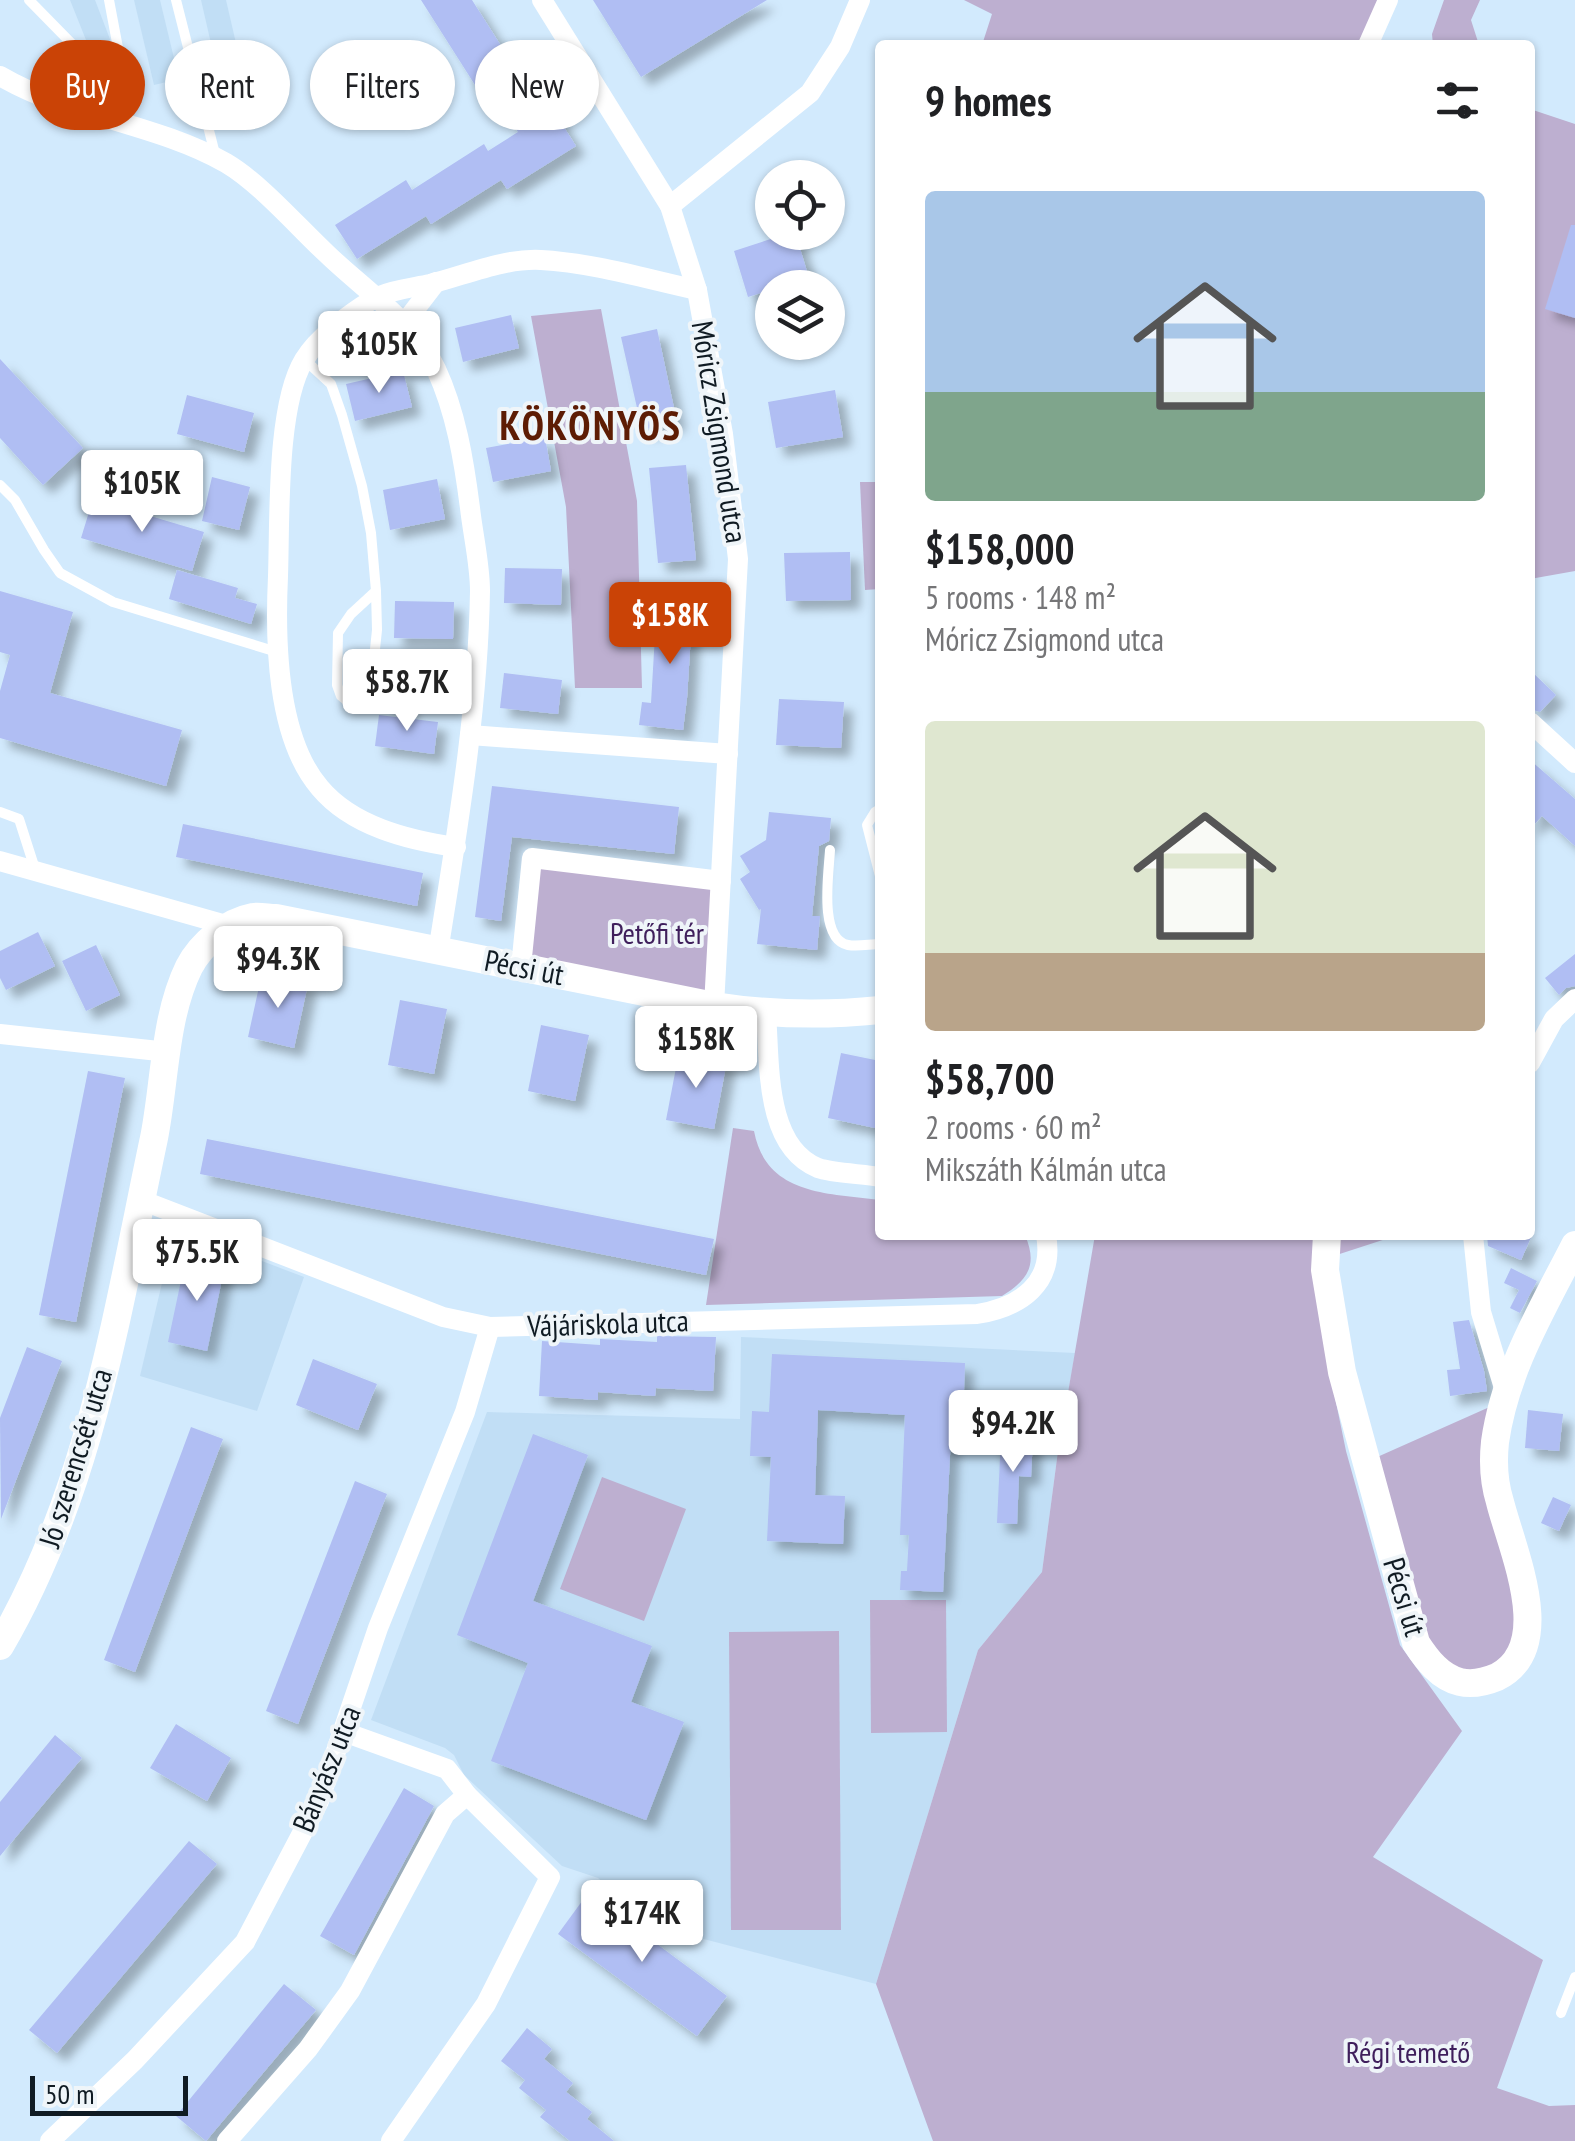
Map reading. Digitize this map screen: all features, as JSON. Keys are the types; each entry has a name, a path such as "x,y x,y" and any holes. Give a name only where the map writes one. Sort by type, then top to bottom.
{"main road":[{"name":"Pécsi út","path":"230,926 254,917 276,918 766,1014 832,1015 875,1011"},
{"name":"Jó szerencsét utca","path":"0,1646 42,1568 91,1428 158,1120 180,989 190,964 206,943 230,926"},
{"name":"Pécsi út","path":"1327,1240 1325,1270 1342,1372 1416,1643 1444,1675 1478,1684 1507,1671 1522,1654 1529,1626 1526,1598 1498,1498 1494,1458 1505,1391 1575,1245"}],"street":[{"name":"Móricz Zsigmond utca","path":"542,0 670,206 697,290 722,434 738,559 714,1006"},
{"path":"670,206 810,93 840,47 860,0"},
{"path":"1370,40 1388,0"},
{"path":"0,76 30,91"},
{"path":"145,130 228,164 256,187 403,325 436,369 464,459 480,587 470,735 438,952"},
{"name":"Móricz Zsigmond utca","path":"374,298 537,260 582,265 697,290"},
{"path":"403,325 436,282"},
{"path":"374,298 332,328 304,359 290,396 284,429 277,587 285,704 309,773 344,811 403,836 456,847"},
{"path":"1535,726 1575,762"},
{"path":"470,735 728,754"},
{"path":"520,967 532,858 721,880"},
{"path":"0,861 230,926"},
{"path":"1535,1054 1554,1019 1575,999"},
{"path":"766,1014 772,1100 790,1148 818,1168 875,1175"},
{"path":"0,1034 168,1052"},
{"name":"Vájáriskola utca","path":"140,1200 443,1317 490,1328 996,1311 1016,1303 1040,1281 1046,1262 1046,1240"},
{"path":"1474,1240 1481,1312 1505,1391"},
{"name":"Bányász utca","path":"50,2141 135,2060 244,1942 320,1801 378,1628 464,1412 490,1328"},
{"path":"344,1732 447,1768 468,1795 550,1877 486,2004 391,2141"},
{"path":"227,2141 308,2049 350,1991 445,1814 468,1795"}],"lane":[{"path":"29,0 68,40"},
{"path":"110,0 117,40"},
{"path":"176,0 217,159"},
{"path":"304,359 331,384 362,486 371,533 376,591 377,630 370,697 352,705 341,696 336,684 338,633 351,614 376,591"},
{"path":"0,484 15,500 60,573 113,602 279,653"},
{"path":"0,496 15,500"},
{"path":"0,812 18,819 35,870"},
{"path":"875,812 867,825 875,856"},
{"path":"830,850 831,933 849,945 875,944"},
{"path":"1561,2013 1575,1977"}],"shaded area":[{"path":"70,0 95,0 110,40 86,40"},
{"path":"134,0 160,0 170,40 165,40 165,82 154,85"},
{"path":"201,0 226,0 235,40 210,40"},
{"path":"175,1228 304,1277 257,1411 140,1376"},
{"path":"741,1337 1075,1353 1042,1572 978,1650 876,1984 650,1925 598,1878 562,1866 464,1775 454,1755 445,1748 371,1720 487,1412 740,1419"}],"green space":[{"path":"964,0 1382,0 1360,40 984,40 992,14"},
{"path":"1444,0 1480,0 1471,20 1477,40 1433,40"},
{"path":"1535,111 1575,124 1575,571 1535,578"},
{"path":"601,309 637,501 642,688 575,688 566,507 531,316"},
{"path":"860,482 875,482 875,589 865,590"},
{"name":"Petőfi tér","path":"532,858 721,881 714,1006 521,967"},
{"path":"733,1128 754,1131 771,1168 785,1179 820,1192 875,1199 875,1240 1027,1240 1031,1255 1024,1278 1002,1296 706,1305"},
{"name":"Régi temető","path":"1094,1240 1383,1240 1312,1263 1323,1339 1346,1451 1400,1645 1462,1731 1373,1857 1543,1960 1497,2088 1549,2106 1575,2105 1575,2141 933,2141 876,1984 978,1650 1042,1572"},
{"path":"1503,1401 1496,1439 1529,1626 1479,1684 1416,1643 1366,1462"},
{"path":"602,1477 686,1509 644,1621 560,1589"},
{"path":"870,1600 946,1600 947,1732 871,1733"},
{"path":"839,1631 841,1930 731,1930 729,1632"}],"building":[{"path":"421,0 472,0 497,40 475,40 475,85 455,54 455,40 446,40"},
{"path":"593,0 767,0 641,77"},
{"path":"566,130 576,146 507,189 501,180 431,224 426,216 357,259 335,225 406,180 412,190 484,144 488,151 518,132"},
{"path":"1571,225 1575,225 1575,318 1545,309"},
{"path":"755,244 755,250 800,250 807,270 755,270 755,295 748,297 734,251"},
{"path":"511,315 519,348 463,362 455,328"},
{"path":"657,329 677,422 642,430 621,337"},
{"path":"0,359 83,448 43,485 0,438"},
{"path":"403,371 412,407 355,421 346,384"},
{"path":"835,390 843,437 776,448 768,402"},
{"path":"187,395 254,413 244,452 177,434"},
{"path":"545,437 551,471 493,482 486,448"},
{"path":"686,465 696,560 658,563 649,468"},
{"path":"212,477 250,487 239,530 202,521"},
{"path":"437,479 445,519 390,530 383,490"},
{"path":"93,499 204,532 192,571 81,538"},
{"path":"850,552 851,600 786,601 784,553"},
{"path":"505,568 562,569 561,605 504,603"},
{"path":"177,570 238,588 235,598 257,604 251,624 169,599"},
{"path":"0,591 73,612 50,693 182,730 166,786 0,738 0,691 10,655 0,652"},
{"path":"395,601 454,602 453,639 394,638"},
{"path":"657,601 693,603 683,730 639,725 642,702 651,703"},
{"path":"504,673 562,680 558,714 500,708"},
{"path":"1535,675 1556,695 1540,712 1535,710"},
{"path":"779,699 844,702 841,748 776,745"},
{"path":"379,715 438,722 434,754 375,746"},
{"path":"1535,764 1575,799 1575,846 1542,816 1535,824"},
{"path":"492,786 679,807 674,854 512,837 501,921 475,917"},
{"path":"769,812 831,818 829,841 819,846 812,916 820,916 817,950 757,944 761,909 740,879 750,872 740,856 766,840"},
{"path":"183,824 423,873 417,906 176,857"},
{"path":"38,932 55,966 6,990 0,978 0,951"},
{"path":"96,945 120,995 86,1011 62,961"},
{"path":"1575,954 1575,986 1559,995 1545,978"},
{"path":"262,973 308,984 294,1048 248,1037"},
{"path":"400,1000 447,1009 434,1074 388,1065"},
{"path":"541,1025 589,1035 575,1101 528,1091"},
{"path":"679,1052 727,1061 714,1129 666,1120"},
{"path":"841,1053 875,1060 875,1128 828,1118"},
{"path":"88,1071 125,1078 76,1322 39,1315"},
{"path":"207,1139 714,1239 706,1275 200,1174"},
{"path":"1487,1240 1530,1240 1521,1260 1488,1246"},
{"path":"186,1257 225,1265 207,1351 168,1342"},
{"path":"1511,1268 1537,1281 1520,1313 1510,1308 1519,1290 1504,1283"},
{"path":"1469,1320 1487,1391 1450,1396 1447,1370 1460,1369 1453,1322"},
{"path":"657,1336 716,1337 713,1391 656,1388 655,1396 598,1392 598,1400 539,1396 542,1341 600,1345 600,1339 657,1342"},
{"path":"27,1347 62,1361 1,1519 0,1418"},
{"path":"772,1354 965,1363 963,1418 952,1417 943,1592 900,1590 901,1571 907,1571 909,1535 900,1535 905,1415 818,1410 815,1495 845,1496 843,1544 767,1541 771,1457 750,1456 752,1411 769,1412"},
{"path":"313,1359 377,1384 358,1430 296,1405"},
{"path":"1528,1410 1563,1414 1559,1451 1525,1448"},
{"path":"191,1427 223,1439 135,1672 104,1660"},
{"path":"533,1434 588,1455 533,1601 652,1646 631,1702 684,1722 646,1820 491,1761 528,1663 457,1635"},
{"path":"1001,1436 1033,1438 1031,1477 1019,1476 1017,1524 997,1523"},
{"path":"355,1481 387,1494 298,1724 266,1711"},
{"path":"1553,1497 1571,1505 1559,1531 1541,1523"},
{"path":"176,1724 231,1758 207,1801 150,1768"},
{"path":"55,1735 82,1758 0,1856 0,1802"},
{"path":"404,1788 434,1806 354,1955 320,1936"},
{"path":"189,1841 217,1864 57,2053 29,2030"},
{"path":"588,1893 727,1996 697,2036 558,1934"},
{"path":"284,1984 316,2010 206,2141 176,2116"},
{"path":"527,2028 552,2049 544,2059 573,2083 566,2092 592,2112 587,2119 614,2141 570,2141 540,2117 546,2110 519,2088 525,2080 501,2061"}],"district":[{"name":"KÖKÖNYÖS","path":"591,426"}]}
